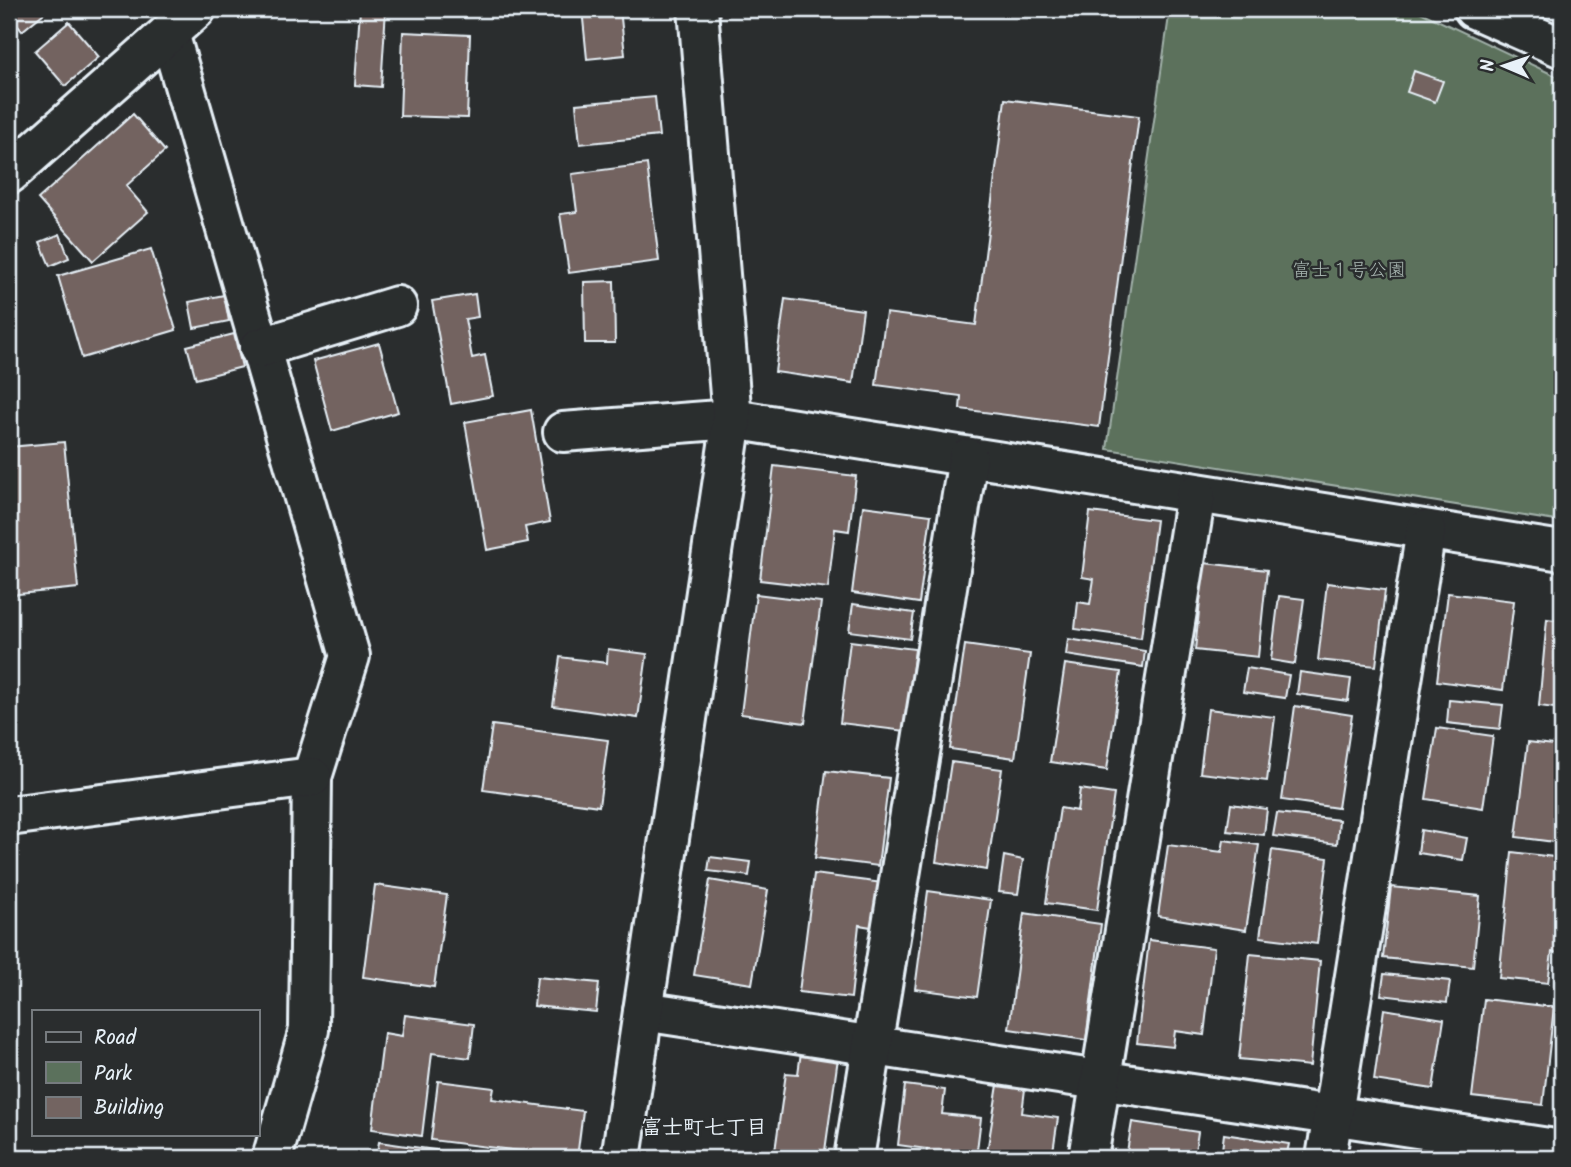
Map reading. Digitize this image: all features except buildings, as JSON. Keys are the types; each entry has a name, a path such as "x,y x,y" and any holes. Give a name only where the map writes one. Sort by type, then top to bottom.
{"street":[{"path":"621,1158 732,419 698,9"},
{"path":"1475,9 1562,48"},
{"path":"9,174 183,21 259,348 350,656 312,777 309,1030 272,1158"},
{"path":"259,348 397,306"},
{"path":"563,432 732,419 1562,551"},
{"path":"854,1158 968,458"},
{"path":"1088,1158 1196,494"},
{"path":"1325,1158 1426,530"},
{"path":"9,816 312,777"},
{"path":"643,1011 1562,1150"}],"green space":[{"name":"富士１号公園","path":"1170,9 1414,9 1562,79 1562,522 1107,449"}],"district":[{"name":"富士町七丁目","path":"704,1128"}]}
